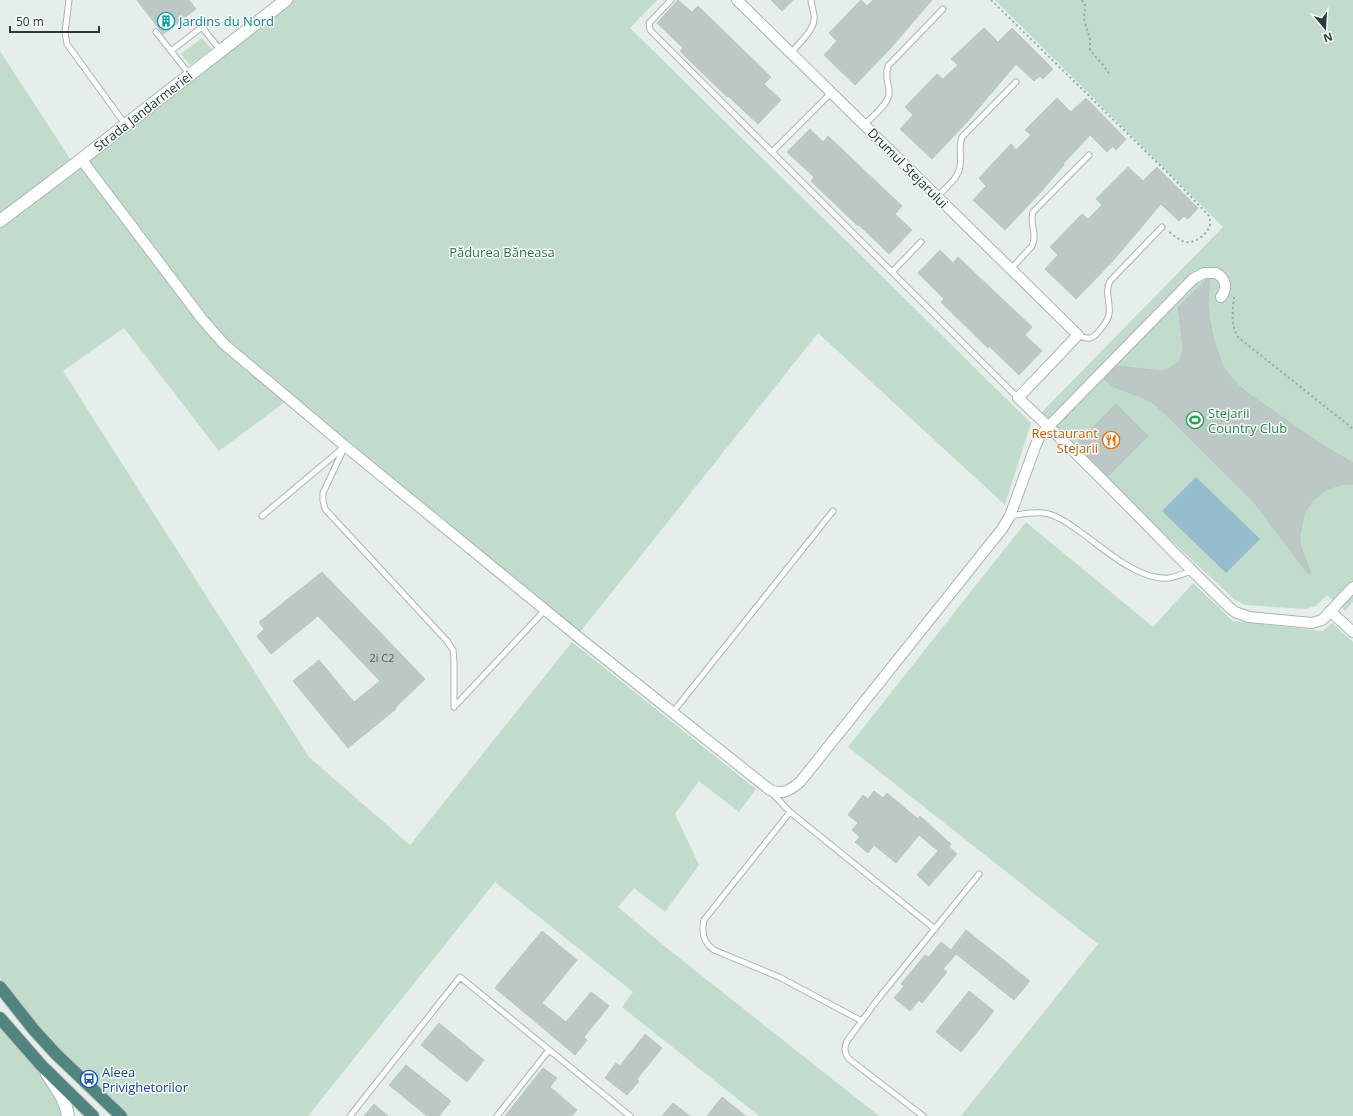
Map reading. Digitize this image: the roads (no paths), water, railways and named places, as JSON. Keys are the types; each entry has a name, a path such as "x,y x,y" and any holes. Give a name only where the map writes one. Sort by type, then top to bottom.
{"highway":[{"path":"0,977 14,1006"},
{"path":"0,987 14,1006 56,1054 121,1116"},
{"path":"0,1019 41,1065 93,1116"}],"street":[{"name":"Drumul Stejarului","path":"737,0 1078,336"},
{"name":"Strada Jandarmeriei","path":"0,222 221,51 282,1"},
{"path":"81,159 213,331 230,349 345,446 546,610 770,790 778,793 786,791 800,782 1002,529 1010,516 1039,438 1049,426 1198,275 1211,272 1221,276 1224,280 1225,286 1224,293 1221,297"},
{"path":"1078,336 1018,398 1049,426 1229,607 1236,612 1249,617 1312,623 1322,620 1353,587"},
{"path":"1330,611 1353,632"},
{"path":"41,1065 64,1100 68,1109 68,1116"}],"lane":[{"path":"69,0 65,32 67,44 125,125"},
{"path":"671,0 649,23 650,30 1018,398"},
{"path":"790,53 812,25 814,16 811,0"},
{"path":"864,125 888,99 886,75 888,66 943,9"},
{"path":"171,51 202,27 221,51"},
{"path":"156,32 190,75"},
{"path":"937,197 955,178 960,168 959,148 962,137 1016,82"},
{"path":"772,152 831,93"},
{"path":"1011,269 1032,246 1034,241 1032,219 1033,212 1089,155"},
{"path":"1078,336 1083,338 1094,336 1106,323 1110,312 1107,289 1110,281 1162,227"},
{"path":"892,272 922,242"},
{"path":"262,516 345,446"},
{"path":"345,446 323,493 325,509 447,641 453,650 454,707 546,610"},
{"path":"672,712 833,511"},
{"path":"1010,516 1033,513 1044,513 1051,515 1066,522 1128,566 1144,574 1169,578 1192,571"},
{"path":"770,790 790,812 935,929"},
{"path":"790,812 704,920 702,929 703,934 707,944 714,950 779,977 862,1021"},
{"path":"923,1116 849,1058 845,1053 844,1048 847,1041 862,1021 979,874"},
{"path":"350,1116 460,977 630,1116"},
{"path":"497,1116 549,1050"}],"water":[{"path":"1196,477 1260,539 1226,573 1162,511"}],"place":[{"name":"Jardins du Nord","path":"166,21"},
{"name":"Stejarii Country Club","path":"1195,420"},
{"name":"Restaurant Stejarii","path":"1111,440"},
{"name":"Aleea Privighetorilor","path":"89,1079"}],"park label":[{"name":"Pădurea Băneasa","path":"502,252"}]}
